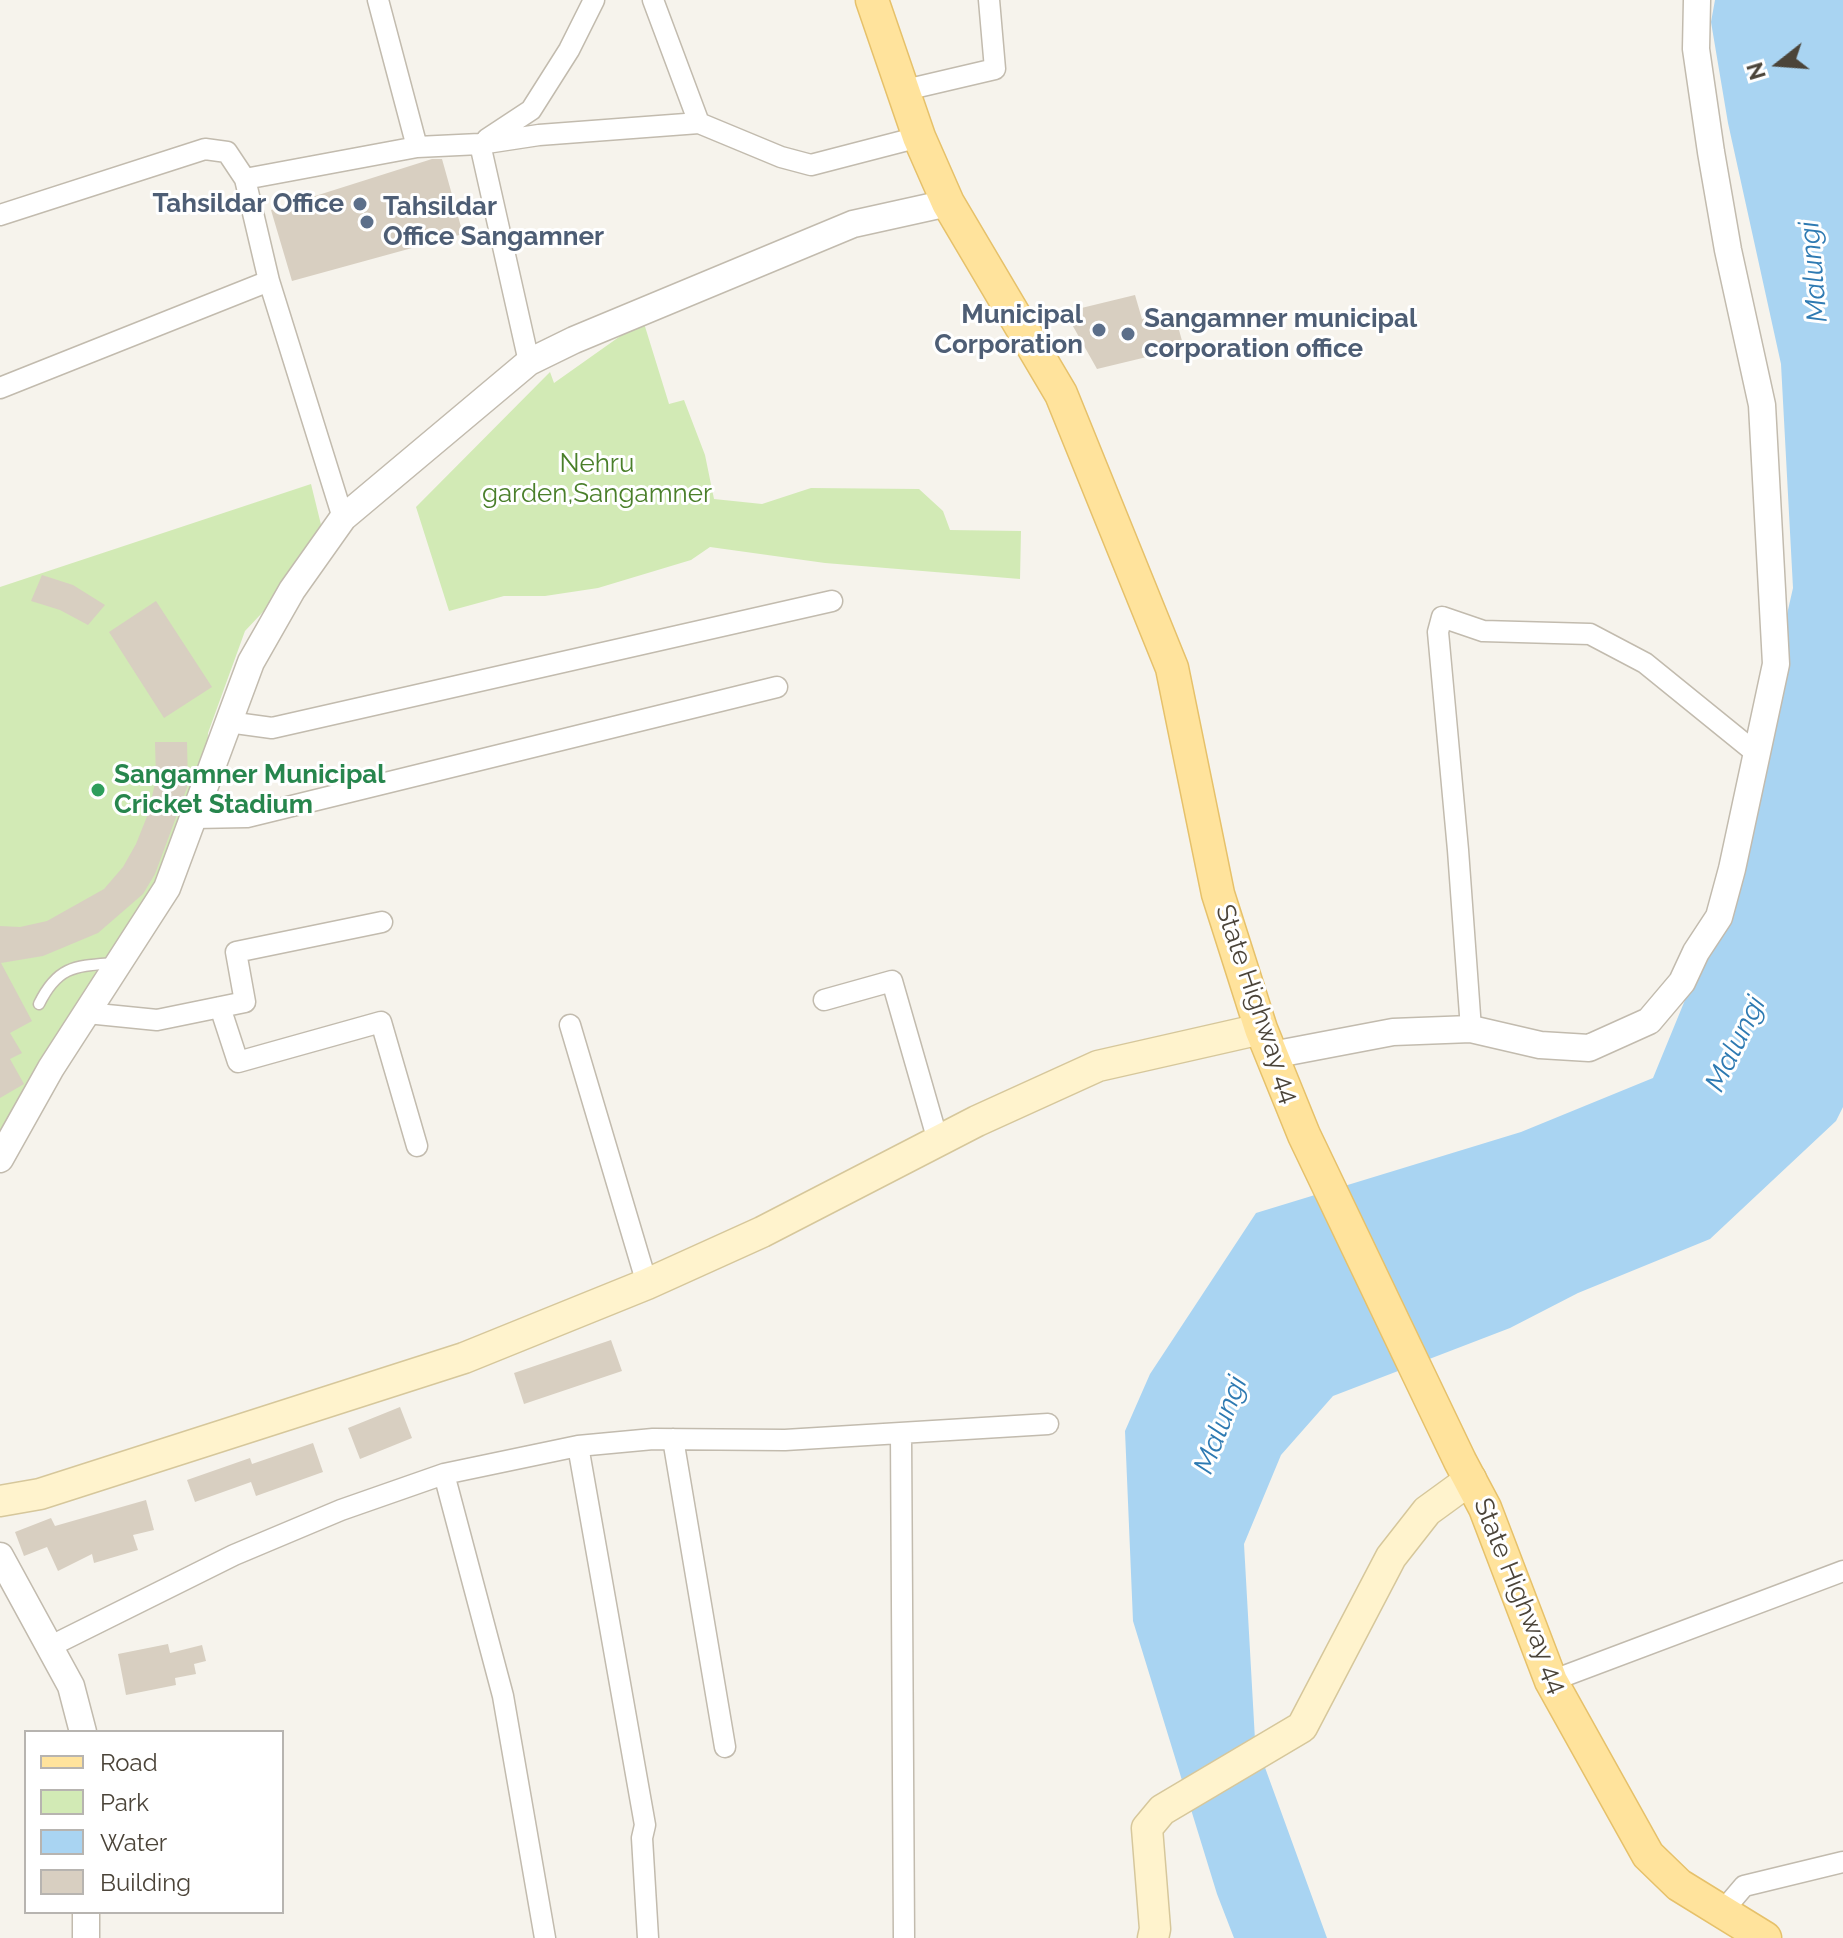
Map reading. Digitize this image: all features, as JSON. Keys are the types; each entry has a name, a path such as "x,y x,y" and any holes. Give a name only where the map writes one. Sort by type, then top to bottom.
{"main road":[{"name":"State Highway 44","path":"872,0 901,91 948,203 1061,394 1172,668 1218,894 1266,1042 1304,1135 1485,1508 1551,1681 1648,1855 1679,1885 1765,1938"},
{"path":"0,1501 40,1494 464,1358 647,1284 762,1232 938,1141 1098,1066 1266,1042"},
{"path":"1153,1938 1155,1929 1147,1828 1162,1810 1302,1727 1391,1557 1427,1511 1466,1470"}],"street":[{"path":"378,0 417,147"},
{"path":"480,144 531,110 569,50 594,0"},
{"path":"653,0 699,123"},
{"path":"901,91 995,69 989,0"},
{"path":"1266,1042 1471,1029 1540,1045 1589,1048 1649,1021 1682,982 1696,952 1719,917 1776,664 1762,405 1728,250 1711,152 1696,49 1697,0"},
{"path":"245,179 417,147 699,123 781,157 811,165 919,137"},
{"path":"480,144 529,362"},
{"path":"0,215 205,149 227,152 245,179 269,281 343,518"},
{"path":"0,1159 51,1068 167,888 251,662 285,602 343,518 529,362 574,340 853,224 948,203"},
{"path":"0,388 269,281"},
{"path":"228,722 272,728 832,601"},
{"path":"1471,1029 1438,632 1442,617 1483,631 1590,634 1645,663 1756,753"},
{"path":"194,818 247,817 777,687"},
{"path":"87,1013 157,1020 245,1002 236,952 382,922"},
{"path":"824,1000 892,981 938,1141"},
{"path":"220,1007 238,1062 381,1022 417,1146"},
{"path":"570,1025 647,1284"},
{"path":"51,1646 234,1555 341,1510 444,1474 578,1446 673,1439 785,1440 1048,1424"},
{"path":"901,1434 904,1938"},
{"path":"673,1439 725,1747"},
{"path":"578,1446 645,1825 642,1838 648,1938"},
{"path":"444,1474 503,1696 545,1938"},
{"path":"0,1556 71,1686 82,1730"},
{"path":"1551,1681 1843,1571"},
{"path":"1721,1913 1744,1886 1843,1862"},
{"path":"86,1914 86,1938"}],"lane":[{"path":"39,1004 49,983 60,973 88,965 119,963"}],"green space":[{"name":"Nehru garden,Sangamner","path":"643,320 669,404 684,400 705,455 714,499 762,504 811,488 919,489 943,511 950,530 1021,531 1020,579 825,563 710,547 691,560 598,588 545,596 504,596 449,611 416,507 550,372 554,383"},
{"name":"Sangamner Municipal Cricket Stadium","path":"311,484 326,545 245,631 208,733 207,754 184,826 141,909 0,1148 0,587"}],"water":[{"name":"Malungi","path":"1715,0 1843,0 1843,1107 1836,1121 1710,1239 1578,1293 1510,1328 1333,1396 1281,1455 1244,1544 1255,1740 1327,1938 1234,1938 1217,1894 1133,1621 1125,1431 1150,1374 1256,1213 1521,1132 1653,1078 1726,900 1793,588 1781,364 1728,123 1711,22"}],"building":[{"name":"Tahsildar Office Sangamner","path":"432,159 442,159 463,234 292,281 271,210"},
{"name":"Sangamner municipal corporation office","path":"1135,295 1142,319 1174,312 1184,348 1097,369 1065,312"},
{"path":"42,575 73,585 105,605 88,625 60,610 31,601"},
{"path":"156,601 212,687 164,718 109,632"},
{"path":"155,742 187,742 188,785 155,874 143,894 98,933 43,956 1,963 32,1021 10,1033 22,1053 10,1059 24,1084 0,1098 0,926 20,927 47,921 104,889 123,867 148,814 156,779"},
{"path":"611,1340 622,1371 524,1404 514,1373"},
{"path":"400,1407 412,1438 360,1459 348,1428"},
{"path":"313,1443 323,1472 256,1496 251,1482 195,1502 187,1480 250,1458 252,1464"},
{"path":"146,1500 154,1530 133,1535 138,1550 94,1563 92,1554 58,1571 47,1547 24,1556 15,1532 51,1518 55,1526"},
{"path":"168,1644 170,1653 202,1645 206,1661 194,1664 196,1674 175,1678 176,1685 126,1695 118,1654"}],"place":[{"name":"Tahsildar Office","path":"360,204"},
{"name":"Tahsildar Office Sangamner","path":"367,222"},
{"name":"Municipal Corporation","path":"1099,330"},
{"name":"Sangamner municipal corporation office","path":"1128,334"},
{"name":"Sangamner Municipal Cricket Stadium","path":"98,790"}]}
